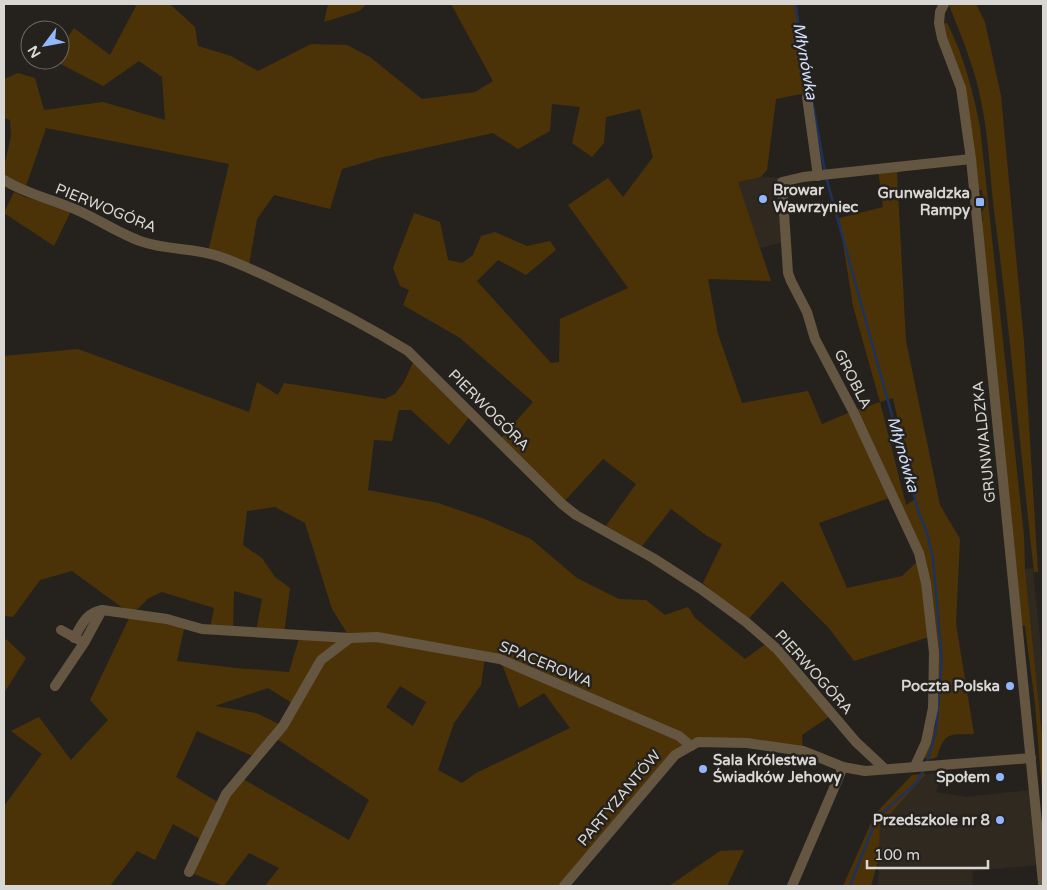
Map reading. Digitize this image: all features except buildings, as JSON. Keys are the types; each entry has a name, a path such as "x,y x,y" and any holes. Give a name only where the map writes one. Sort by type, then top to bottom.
{"street":[{"name":"GRUNWALDZKA","path":"944,4 940,12 939,23 944,46 961,88 971,159 1031,758 1040,812 1043,883"},
{"path":"807,97 818,176"},
{"name":"GROBLA","path":"915,766 926,742 932,708 934,653 926,582 919,553 853,411 815,340 807,312 788,273 782,182 803,177 971,159"},
{"name":"PIERWOGÓRA","path":"4,180 33,195 68,206 142,242 216,255 249,268 382,334 408,351 562,504 576,515 653,558 701,589 746,622 777,649 856,742 886,769"},
{"name":"SPACEROWA","path":"55,686 79,640 102,610 167,619 202,629 350,638 377,637 500,659 679,736 691,746"},
{"path":"61,630 79,640"},
{"path":"190,872 226,794 283,726 321,660 350,638"},
{"name":"PARTYZANTÓW","path":"564,886 675,755 698,742 747,743 803,751 843,767 865,771 1031,758"},
{"path":"792,886 843,767"}],"shaded area":[{"path":"132,4 170,4 195,27 198,46 231,56 258,71 311,44 347,45 370,57 422,99 475,92 493,81 451,4 797,4 806,93 776,99 767,170 761,177 738,182 771,281 708,279 718,334 742,403 808,391 822,424 853,411 892,497 819,523 847,588 902,576 918,561 929,637 854,661 828,627 782,581 746,622 703,583 722,544 707,536 671,509 639,550 603,530 636,484 603,459 562,504 501,438 533,402 460,338 403,305 409,290 400,286 393,268 414,213 440,222 448,260 462,263 473,255 481,236 495,232 527,246 550,241 556,250 526,275 498,260 477,281 551,363 559,362 560,319 628,288 568,205 608,178 623,197 653,157 640,109 606,117 604,143 592,157 572,143 580,107 552,104 550,131 518,149 493,133 379,158 342,169 330,209 274,195 257,219 249,265 208,252 229,164 46,128 26,186 4,176 4,167 11,136 10,120 4,118 4,79 18,73 35,78 44,110 103,102 165,120 162,77 139,61 103,86 70,69 70,34 74,28 110,55 136,6"},
{"path":"328,4 367,4 359,11 324,22"},
{"path":"950,4 976,4 985,22 1001,96 1024,342 1038,572 1034,572 985,121 976,80"},
{"path":"944,23 947,23 953,35 963,61 980,127 1024,536 1025,569 1043,744 1043,804 1035,704 1025,626 1021,625 980,223 983,222 982,212 984,208 982,190 977,190"},
{"path":"915,165 897,173 906,341 940,505 960,539 956,624 974,734 949,736 943,743 937,757 932,759 922,758 937,723 938,691 929,585 854,411 880,402 853,306 839,218 883,207 878,169","holes":["893,398 914,500 906,505 880,402"]},
{"path":"761,177 780,178 784,242 760,248 737,182"},
{"path":"14,192 71,211 54,246 4,213"},
{"path":"78,349 249,412 257,382 278,395 284,383 385,399 395,394 404,382 414,360 472,413 449,445 411,410 399,410 392,441 374,440 368,490 438,503 482,518 531,539 577,578 619,599 646,600 665,615 688,607 695,618 745,659 768,642 833,714 802,735 803,751 698,742 675,755 564,886 265,886 279,868 249,853 224,886 189,872 204,841 173,824 155,860 137,851 110,886 4,886 4,806 42,754 11,731 39,717 71,760 108,720 90,700 131,614 72,571 40,580 13,617 4,616 4,356","holes":["275,507 305,523 332,609 350,638 300,635 289,672 177,661 185,624 132,614 149,598 162,592 214,608 210,629 233,631 234,591 262,599 256,632 284,634 290,588 275,577 262,558 243,545 247,511","485,657 500,659 519,708 544,693 570,728 476,773 462,783 438,770 454,723 481,685","400,686 426,702 413,726 386,707","268,688 295,705 283,726 256,713 215,706","197,731 257,758 274,737 369,800 349,840 241,778 221,804 176,777"]},
{"path":"1033,568 1043,669 1043,744 1025,569"},
{"path":"6,639 26,658 4,693 4,642"},
{"path":"942,773 936,792 966,797 1029,790 1036,865 972,871 973,886 878,886 880,825 926,774"},
{"path":"926,774 880,825 879,858 871,886 843,886 875,814 912,775"},
{"path":"744,850 727,886 669,886 720,851"}],"waterway":[{"name":"Młynówka","path":"795,4 825,172"},
{"name":"Młynówka","path":"826,177 933,558 942,661 936,732 927,762"},
{"name":"Młynówka","path":"850,886 876,819 916,783 924,770"}],"place":[{"name":"Browar Wawrzyniec","path":"763,199"},
{"name":"Grunwaldzka Rampy","path":"980,202"},
{"name":"Poczta Polska","path":"1010,686"},
{"name":"Sala Królestwa Świadków Jehowy","path":"703,769"},
{"name":"Społem","path":"1000,777"},
{"name":"Przedszkole nr 8","path":"1000,820"}]}
